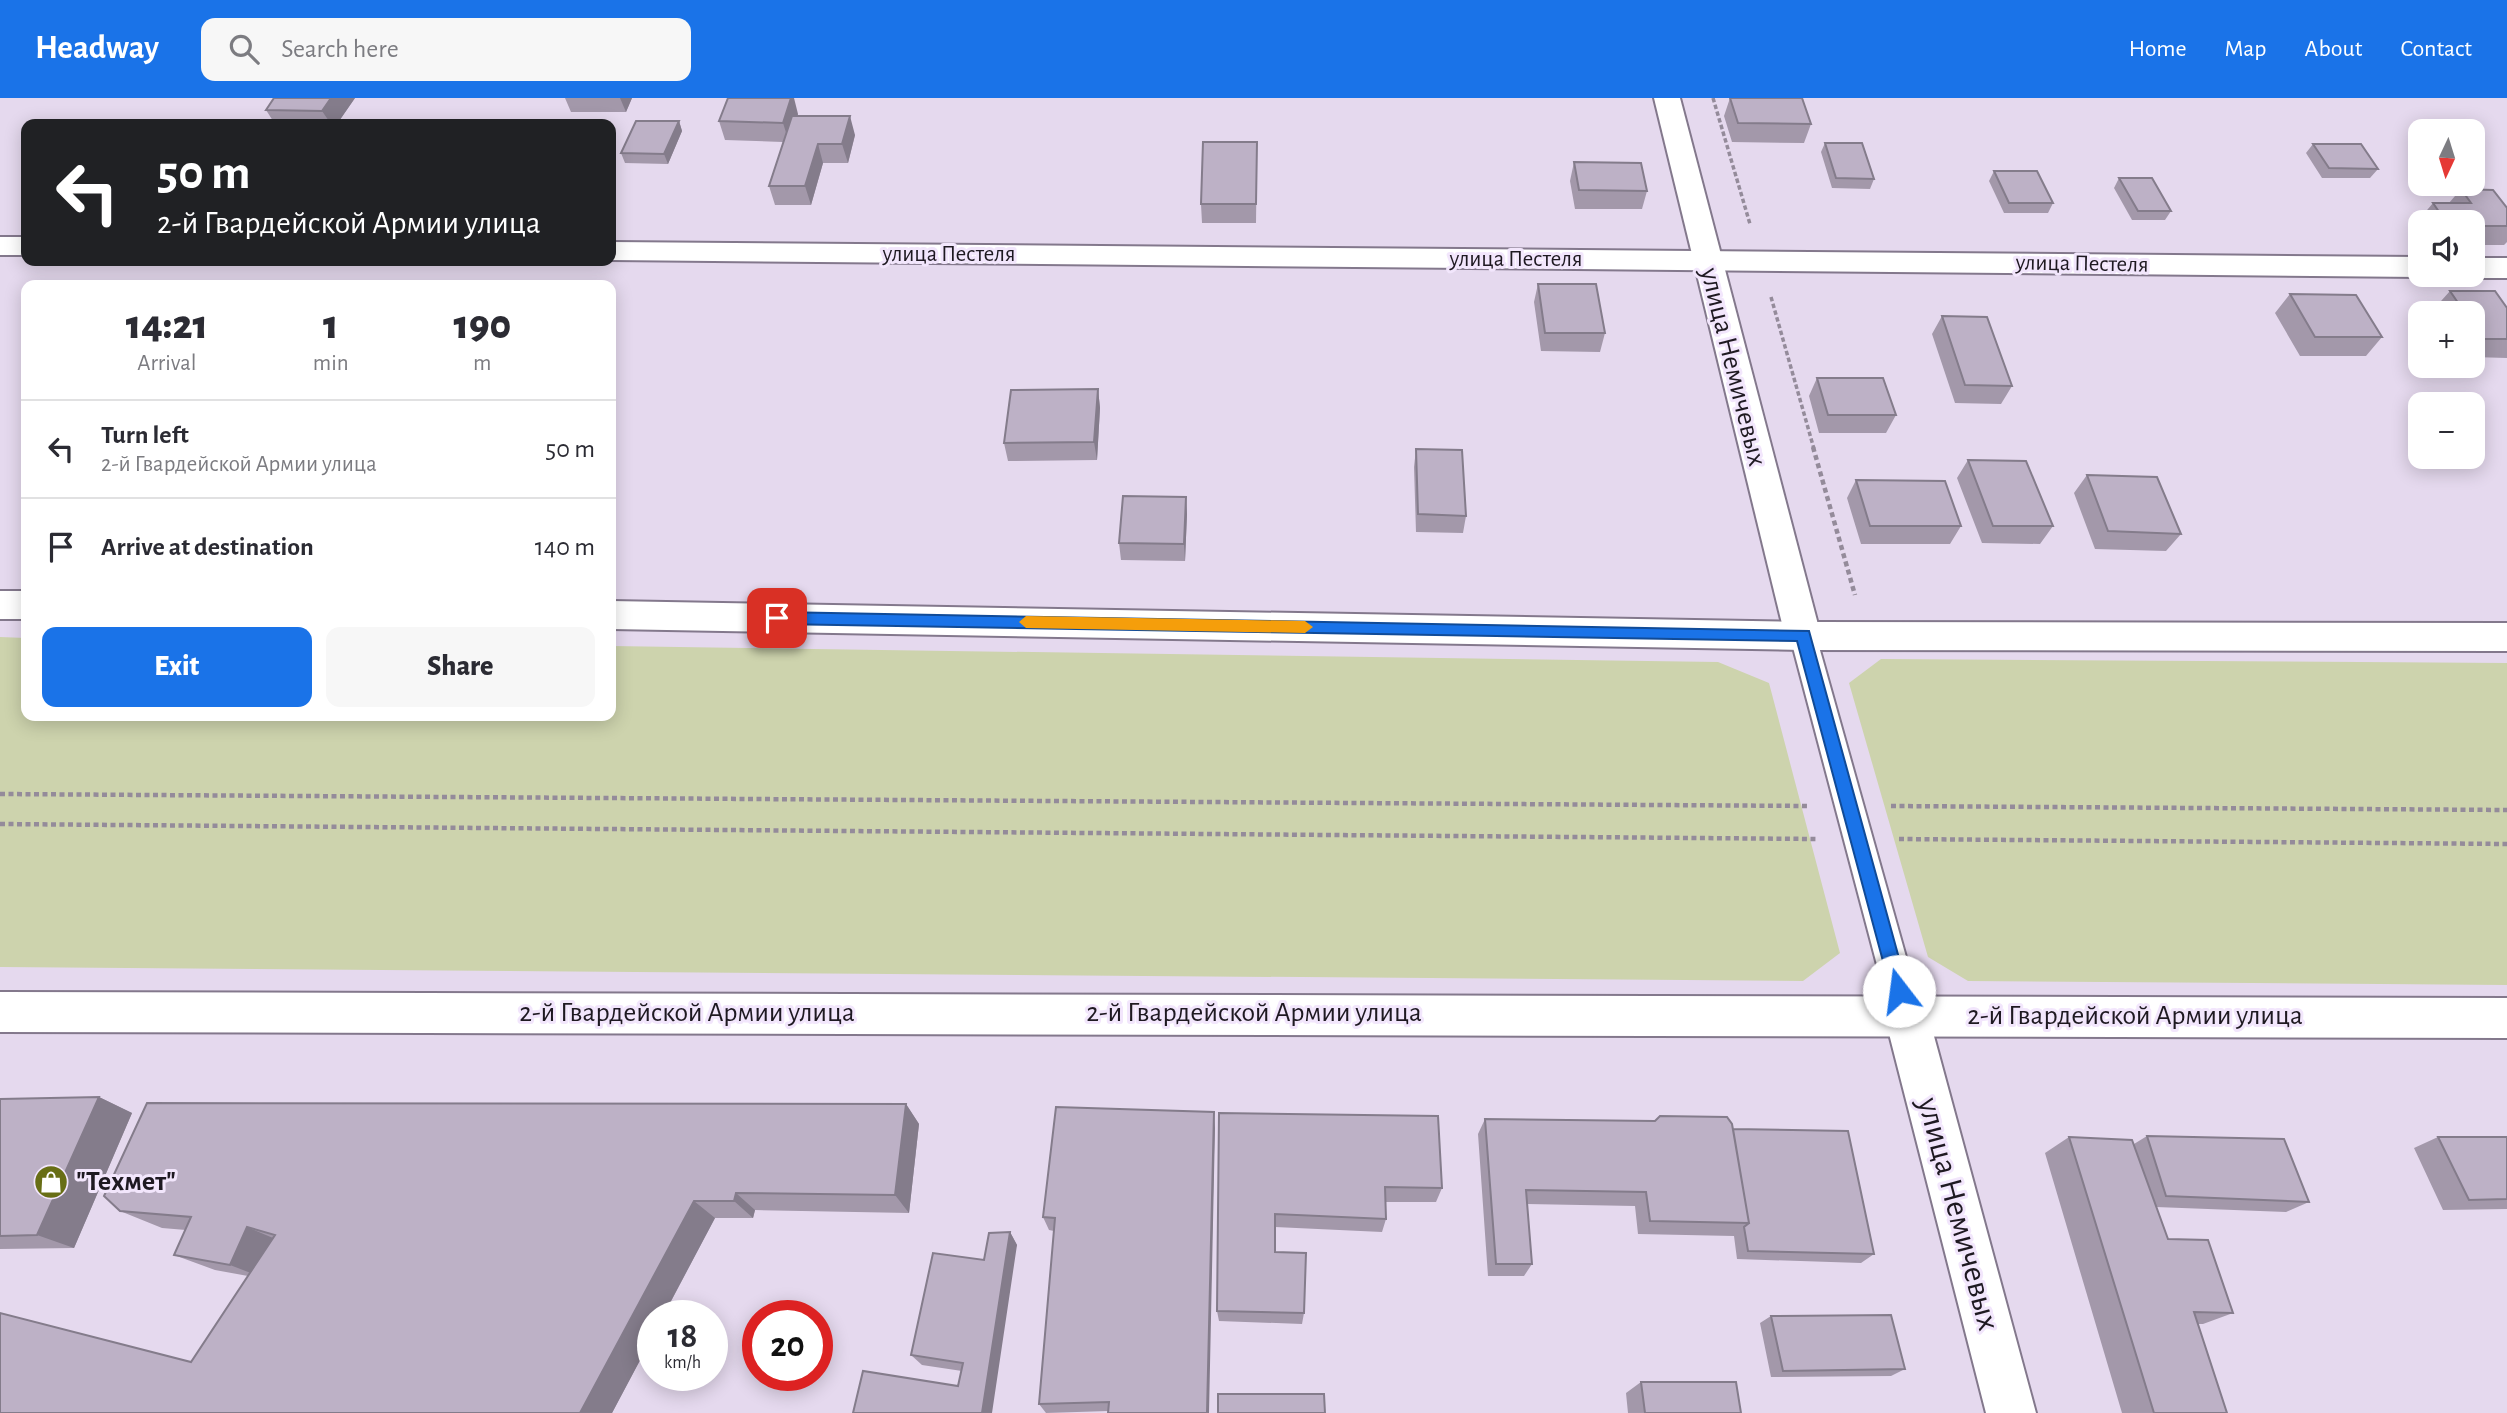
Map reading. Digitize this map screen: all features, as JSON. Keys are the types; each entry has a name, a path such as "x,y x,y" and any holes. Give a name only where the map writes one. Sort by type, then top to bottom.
{"main road":[{"name":"улица Немичевых","path":"1667,98 1803,636"},
{"path":"0,246 21,246"},
{"name":"улица Пестеля","path":"616,251 2408,267"},
{"path":"2485,268 2507,268"},
{"path":"0,605 21,605"},
{"path":"616,615 1803,636 2507,637"},
{"name":"2-й Гвардейской Армии улица","path":"0,1012 1906,1014 2507,1018"},
{"name":"улица Немичевых","path":"1906,1014 2011,1413"}],"lane":[{"path":"1803,636 1906,1014"}],"path":[{"path":"1713,98 1867,636"},
{"path":"0,794 2507,810"},
{"path":"0,824 2507,844"}],"green space":[{"path":"0,637 21,638 21,721 616,721 616,646 1718,662 1769,683 1840,953 1803,981 0,967"},
{"path":"1881,659 2507,663 2507,985 1968,981 1928,957 1849,683"}],"building":[{"path":"274,98 331,98 322,111 266,110"},
{"path":"728,98 791,98 783,123 719,121"},
{"path":"1730,98 1802,98 1811,124 1738,123"},
{"path":"792,116 850,116 842,144 818,144 805,186 769,186"},
{"path":"636,121 679,121 664,154 621,153"},
{"path":"1203,142 1257,142 1256,204 1201,204"},
{"path":"1825,143 1862,143 1874,179 1836,178"},
{"path":"2313,144 2361,144 2378,169 2329,168"},
{"path":"1574,162 1641,163 1647,191 1579,190"},
{"path":"1994,171 2037,171 2053,203 2009,203"},
{"path":"2119,178 2152,178 2171,211 2138,211"},
{"path":"2485,190 2493,190 2507,208 2507,226 2485,226 2485,210 2438,210 2433,203 2471,203 2466,196 2485,196"},
{"path":"1538,284 1596,284 1605,333 1545,333"},
{"path":"2450,291 2495,291 2507,308 2507,339 2485,339 2485,301 2457,301"},
{"path":"2290,294 2356,295 2382,337 2315,337"},
{"path":"1942,316 1987,317 2012,386 1965,385"},
{"path":"1817,378 1883,378 1896,415 1828,415"},
{"path":"1098,389 1094,442 1004,443 1011,390"},
{"path":"1416,449 1462,450 1466,516 1418,514"},
{"path":"1968,460 2026,461 2053,526 1993,526"},
{"path":"2087,475 2157,477 2181,534 2108,531"},
{"path":"1856,480 1945,481 1961,526 1870,526"},
{"path":"1123,496 1186,497 1184,544 1119,543"},
{"path":"99,1097 37,1235 0,1236 0,1099"},
{"path":"147,1103 906,1104 895,1195 736,1193 734,1201 694,1201 641,1300 637,1300 637,1307 580,1413 0,1413 0,1313 191,1362 275,1235 247,1227 230,1265 174,1255 191,1217 120,1211 104,1196"},
{"path":"1056,1107 1214,1112 1207,1413 1108,1413 1109,1402 1039,1404 1055,1218 1043,1217"},
{"path":"1219,1113 1438,1116 1442,1188 1385,1187 1386,1219 1275,1214 1275,1252 1306,1253 1304,1313 1217,1311"},
{"path":"1660,1116 1727,1117 1732,1124 1749,1223 1650,1221 1646,1192 1526,1190 1532,1264 1496,1264 1485,1119 1655,1121"},
{"path":"1733,1129 1848,1131 1874,1254 1748,1251 1744,1227 1749,1223"},
{"path":"2147,1136 2284,1139 2309,1202 2166,1196"},
{"path":"2069,1137 2132,1140 2168,1239 2208,1240 2233,1313 2194,1312 2227,1413 2154,1413"},
{"path":"2438,1137 2507,1137 2507,1199 2469,1200"},
{"path":"1010,1232 982,1413 853,1413 863,1371 958,1386 963,1363 911,1355 933,1253 984,1260 989,1233"},
{"path":"1891,1315 1905,1369 1783,1371 1771,1316"},
{"path":"1641,1382 1736,1382 1741,1413 1645,1413"},
{"path":"1218,1394 1324,1394 1325,1413 1218,1413"}],"slow traffic":[{"path":"1026,622 1305,627"}],"place":[{"name":"\"Техмет\"","path":"51,1182"}],"route":[{"path":"777,618 1803,636 1899,991"}]}
